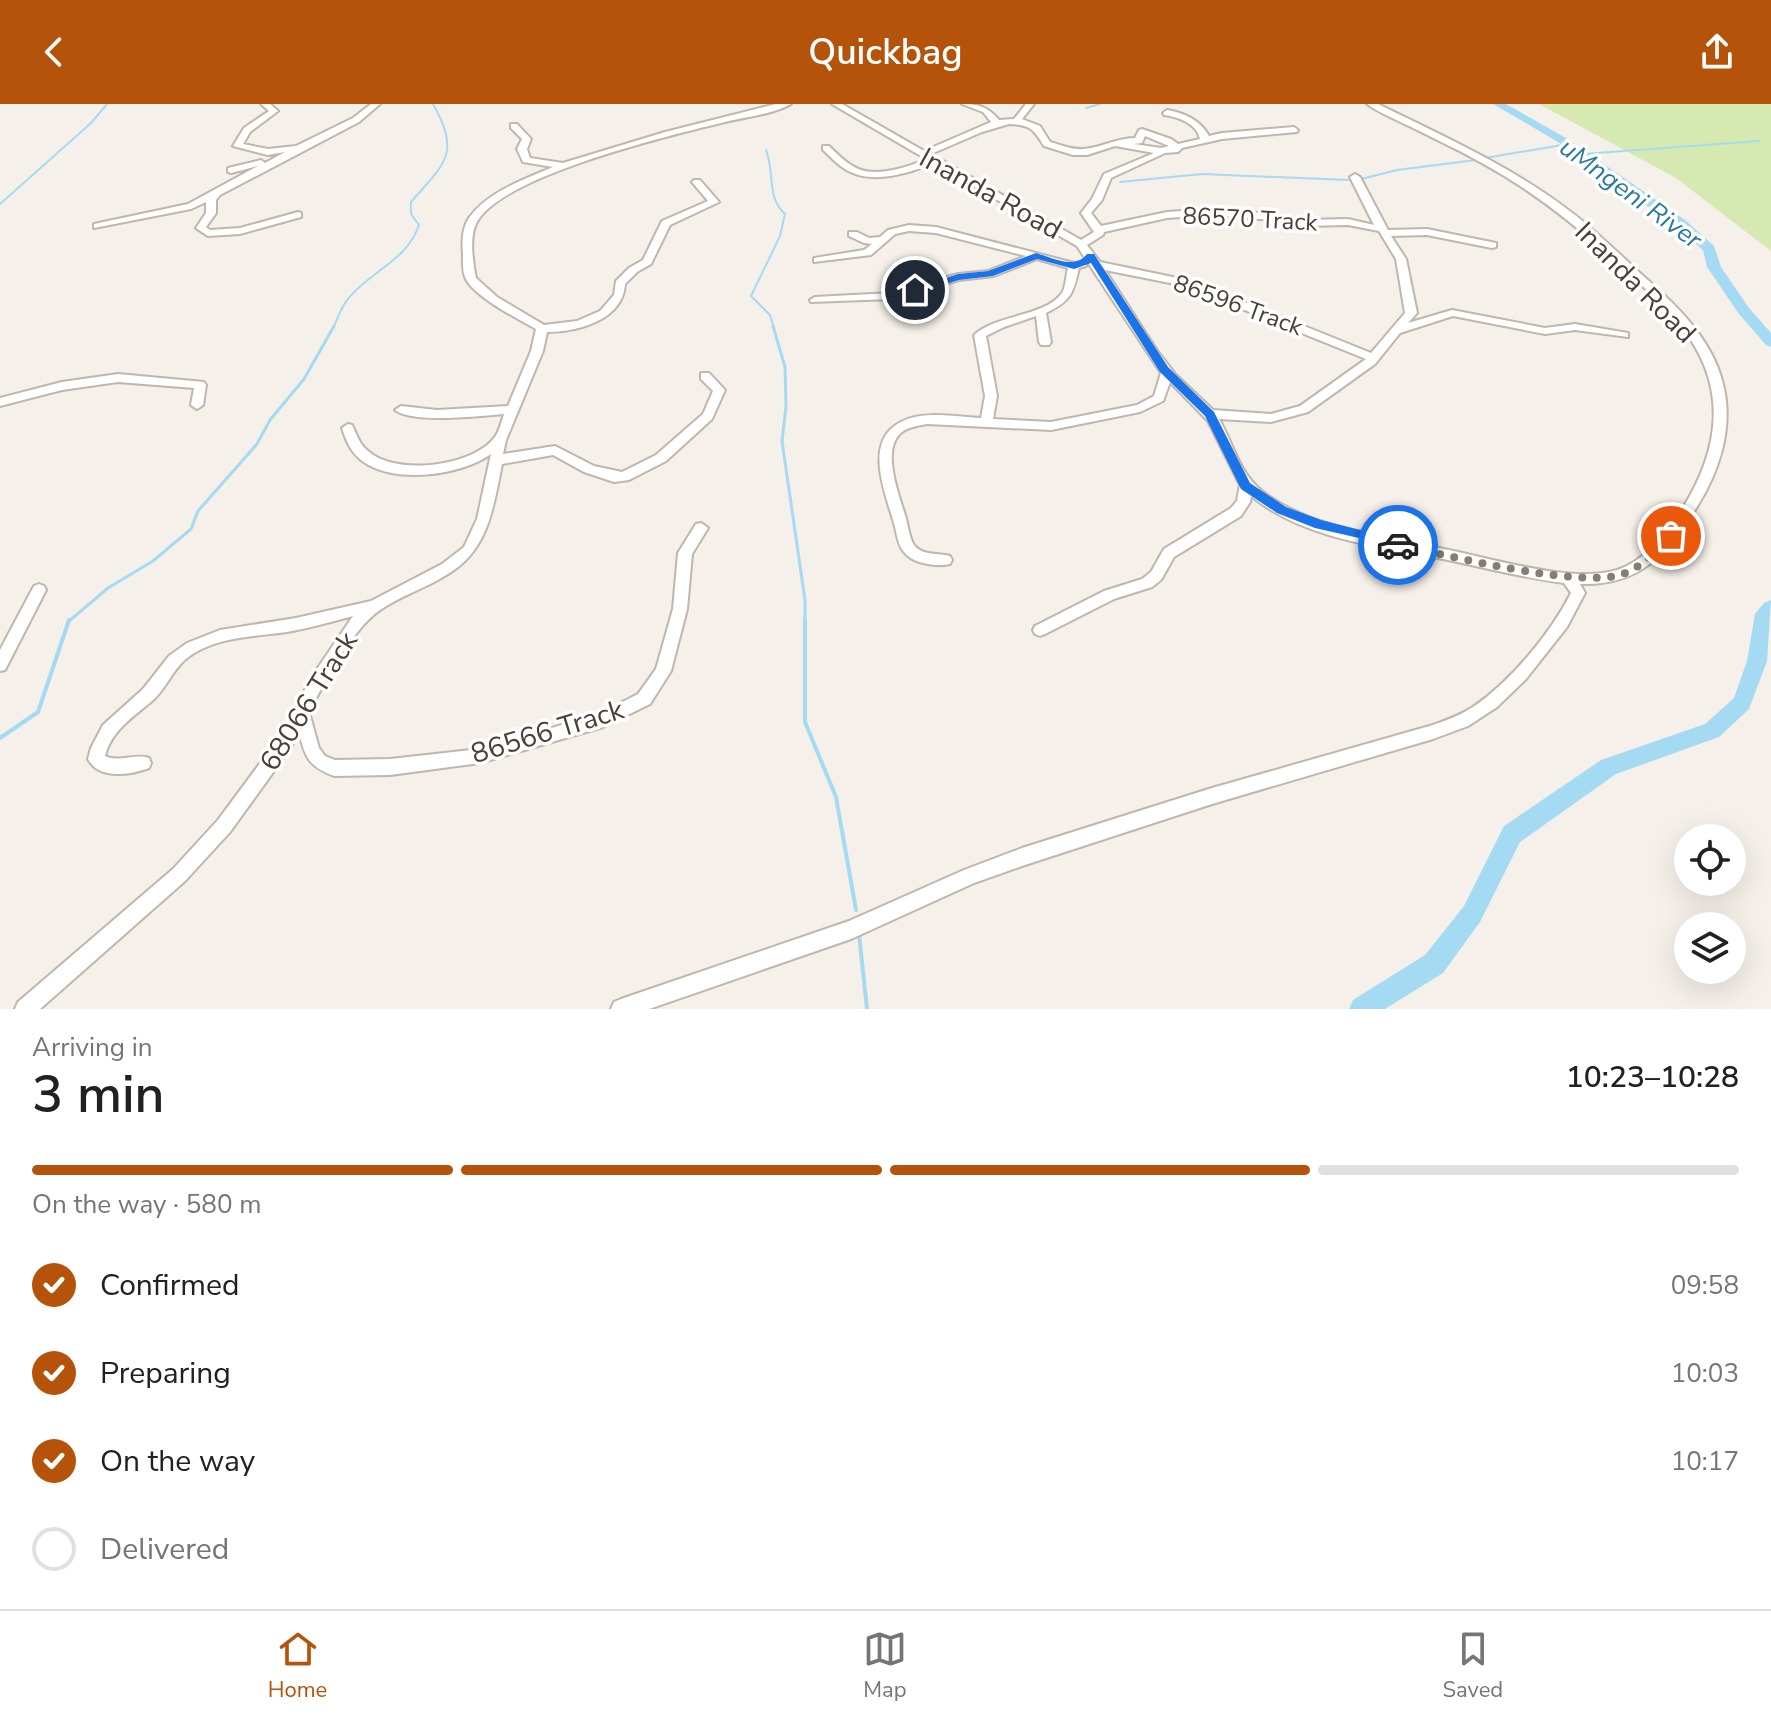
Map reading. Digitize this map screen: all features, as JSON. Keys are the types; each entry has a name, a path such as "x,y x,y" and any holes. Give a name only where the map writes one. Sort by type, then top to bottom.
{"street":[{"path":"265,104 274,111"},
{"path":"98,226 179,209 215,195 362,116 376,104"},
{"path":"697,182 715,201 663,226 647,262 622,281 620,295 609,308 573,328 542,328 493,299 474,283 469,271 468,232 479,212 497,197 567,166 666,132 787,104"},
{"name":"Inanda Road","path":"836,104 1081,244 1164,369 1210,414 1246,486 1281,510 1319,525 1418,549 1568,577 1598,579 1621,574 1645,561 1671,536 1696,500 1716,458 1720,424 1715,373 1700,342 1681,318 1567,214 1507,174 1371,104"},
{"path":"966,104 986,110 995,121"},
{"path":"1017,120 1030,104"},
{"path":"285,105 247,130 239,138 238,146 261,152 291,152"},
{"path":"1167,113 1177,113 1194,123 1205,135 1204,140"},
{"path":"826,148 856,172 888,172 927,157 995,121 1017,120 1037,128 1047,144 1067,151 1087,152 1117,143 1139,141 1142,132 1168,141 1176,149"},
{"path":"514,126 527,139 522,149 526,160 567,166"},
{"path":"1098,230 1086,213 1097,200 1107,176 1204,140 1257,131 1294,130"},
{"path":"1117,143 1148,151 1176,149"},
{"path":"231,170 291,152"},
{"path":"1210,414 1271,418 1294,413 1316,402 1373,358 1412,309 1401,259 1355,177"},
{"path":"215,195 211,200 211,213 201,228 208,233 240,231 298,215"},
{"name":"86570 Track","path":"1081,244 1093,239 1098,230 1196,212 1381,227"},
{"path":"1381,227 1427,232 1492,245"},
{"path":"818,260 867,253 880,240 905,228 936,230 1074,266 1095,261"},
{"path":"853,234 868,241 880,240"},
{"path":"815,300 883,297 958,277 990,274 1036,256"},
{"name":"86596 Track","path":"1095,261 1188,283 1373,358"},
{"path":"986,424 991,396 980,335 1041,313 1066,295 1074,266"},
{"path":"1041,313 1045,342"},
{"path":"1396,331 1452,313 1536,330 1575,327 1624,335"},
{"name":"68066 Track","path":"25,1009 194,860 266,770 335,652 358,621 374,606 447,568 469,550 484,519 500,440 537,351 542,328"},
{"path":"945,560 923,557 907,547 884,463 898,429 912,420 1051,426 1140,408 1159,398 1167,373 1164,369"},
{"path":"496,460 555,450 589,469 624,477 661,458 711,412 719,390 705,376"},
{"path":"0,402 62,386 129,378 200,385 197,405"},
{"path":"401,410 437,414 512,410"},
{"path":"348,428 351,441 358,451 384,466 399,469 432,469 469,461 500,440"},
{"path":"1040,630 1073,616 1109,595 1147,583 1156,576 1169,553 1236,512 1243,502 1246,486"},
{"name":"86566 Track","path":"302,713 314,755 334,768 350,769 480,756 603,720 644,699 663,671 680,609 685,553 701,528"},
{"path":"621,1009 851,930 970,876 1022,857 1461,722 1478,713 1514,680 1563,619 1578,593 1568,577"},
{"path":"0,665 39,590"},
{"path":"143,763 110,767 96,759 98,747 109,729 160,683 174,661 195,645 252,628 293,625 374,606"}],"green space":[{"path":"1539,104 1771,104 1771,251 1676,178"}],"waterway":[{"path":"0,204 91,123 107,104"},
{"path":"333,327 348,299 406,248 419,225 411,214 411,202 440,167 447,147 446,135 433,104"},
{"path":"1086,108 1100,104"},
{"name":"uMngeni River","path":"1498,104 1562,140 1680,223 1709,249 1714,267 1744,311 1771,342"},
{"path":"1583,154 1759,141"},
{"path":"1485,158 1568,144"},
{"path":"766,150 775,200 785,214 780,236 751,296 770,315 774,328"},
{"path":"1361,179 1397,170 1476,160"},
{"path":"1120,182 1202,174 1348,180"},
{"path":"773,326 785,367 786,406 782,441 805,600 805,722 836,797 856,910"},
{"path":"68,622 108,588 153,561 191,529 198,511 257,444 270,420 304,379 333,327"},
{"name":"uMngeni River","path":"1362,1009 1434,964 1472,914 1512,834 1609,767 1712,731 1742,703 1757,661 1764,614 1771,608"},
{"path":"0,738 38,712 68,622"},
{"path":"859,934 867,1009"}],"way so far":[{"path":"1398,545 1568,577 1598,579 1630,571 1671,536"}],"route":[{"path":"915,290 958,277 990,274 1036,256 1074,266 1089,261 1091,256 1164,369 1210,414 1246,486 1281,510 1319,525 1398,545"}]}
